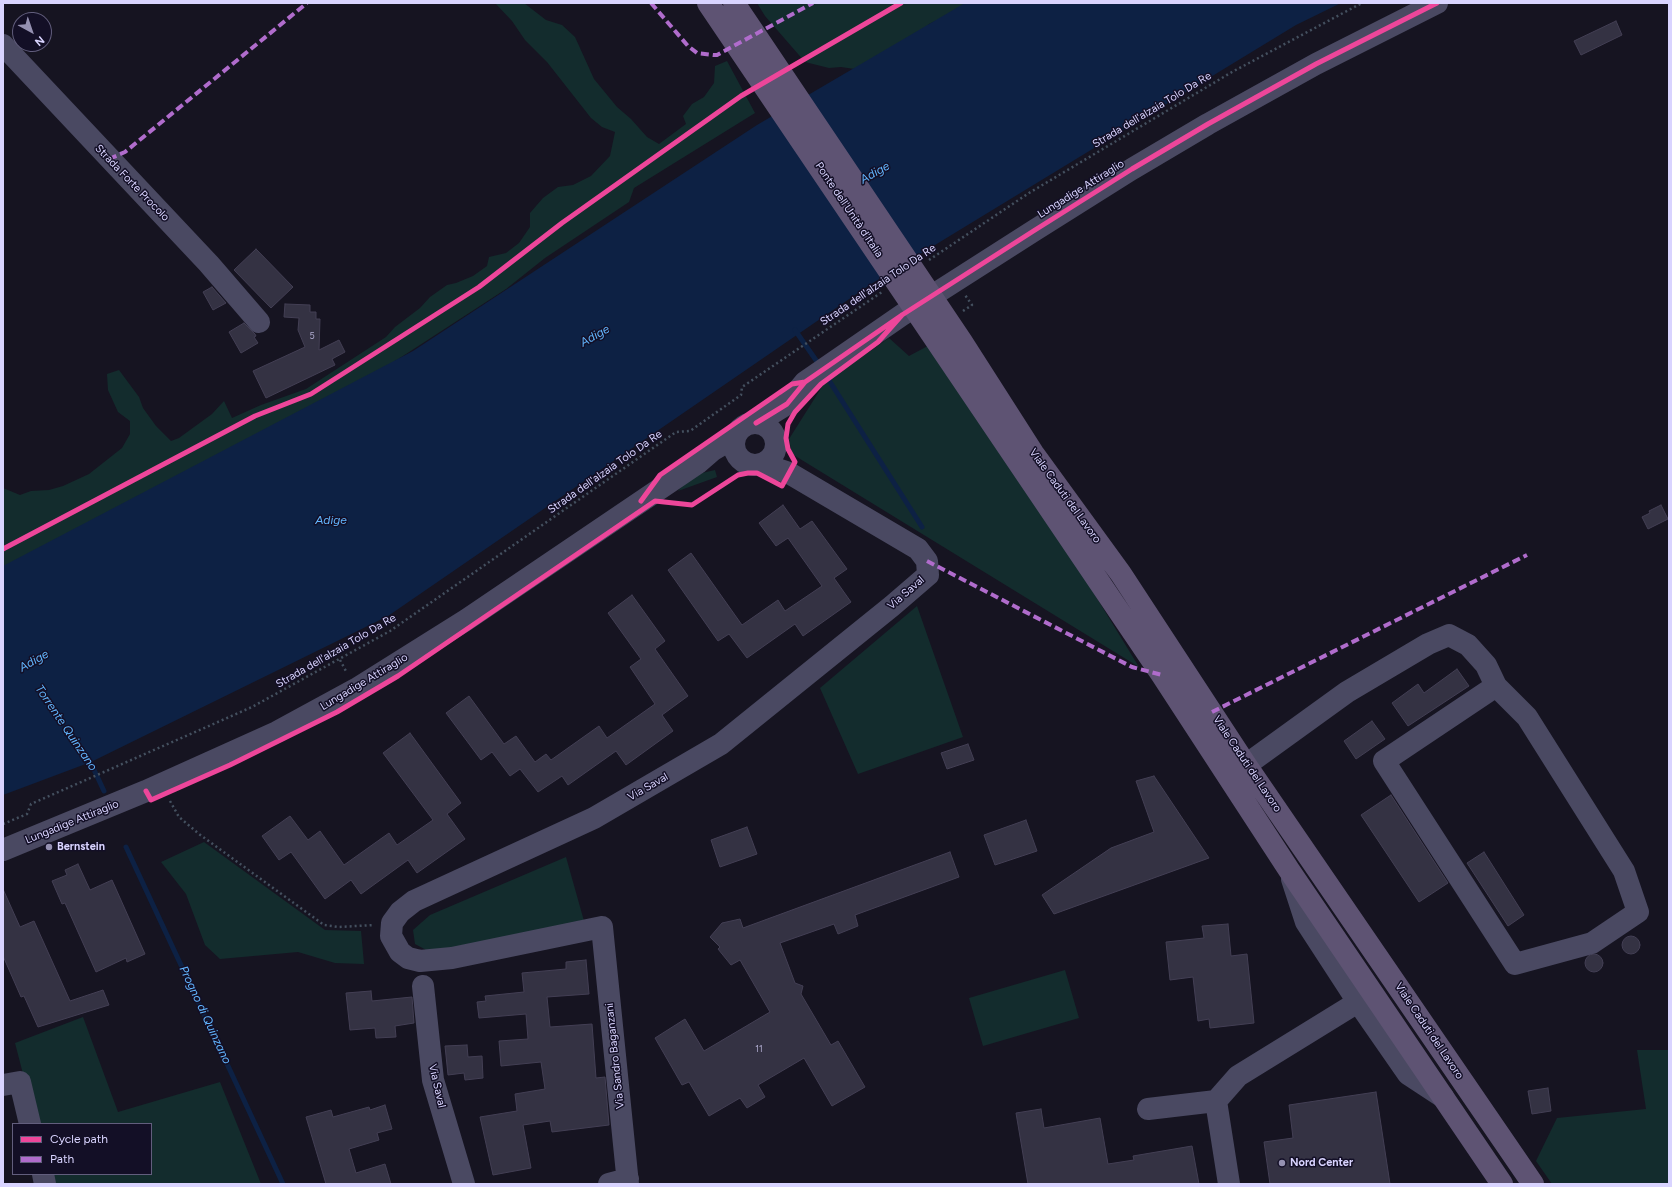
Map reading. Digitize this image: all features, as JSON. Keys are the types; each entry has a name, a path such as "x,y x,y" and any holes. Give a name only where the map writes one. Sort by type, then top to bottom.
{"main road":[{"path":"708,3 763,65"},
{"path":"734,3 763,65"},
{"name":"Ponte dell'Unità d'Italia","path":"763,65 948,322 953,346"},
{"name":"Ponte dell'Unità d'Italia","path":"763,65 953,346"},
{"name":"Viale Caduti del Lavoro","path":"953,346 1121,574 1246,764 1533,1184"},
{"name":"Viale Caduti del Lavoro","path":"953,346 1289,870 1502,1184"}],"street":[{"name":"Lungadige Attiraglio","path":"3,850 160,785 277,732 356,689 466,620 698,463 716,463 737,447 743,427 756,423 787,404 805,382 955,281 1035,230 1208,124 1316,64 1437,3"},
{"name":"Strada Forte Procolo","path":"3,46 209,264 259,322"},
{"name":"Lungadige Attiraglio","path":"770,452 787,404"},
{"path":"737,447 744,462 751,465 770,452 768,427 756,423"},
{"name":"Via Saval","path":"392,923 400,912 414,901 594,818 721,744 892,606 928,575 927,561 918,549 789,474 770,452"},
{"path":"1246,764 1348,692 1428,644 1449,635 1468,644 1486,665 1496,686 1527,717 1624,871 1638,912 1592,943 1515,964 1384,761 1496,686"},
{"name":"Viale Caduti del Lavoro","path":"1289,870 1306,922 1358,1002 1408,1074 1443,1097"},
{"name":"Via Sandro Baganzani","path":"392,923 391,936 400,952 408,958 420,961 452,958 602,927 622,1182"},
{"name":"Via Saval","path":"423,986 433,1080 464,1184"},
{"path":"1148,1109 1216,1101 1238,1076 1358,1002"},
{"path":"11,1084 30,1123"},
{"path":"1216,1101 1229,1184"}],"path":[{"path":"948,322 972,305 955,281"},
{"path":"160,785 179,817 324,925 339,927 392,923"}],"green space":[{"path":"495,3 524,3 546,20 562,25 575,37 594,79 617,107 631,119 647,137 659,144 686,124 683,116 692,104 704,97 714,83 715,66 727,61 755,113 634,188 629,202 545,258 506,289 366,380 3,580 3,488 20,495 31,491 49,490 63,486 89,474 122,448 130,434 130,421 118,412 108,390 107,374 119,370 139,397 143,408 156,426 171,441 179,438 212,414 224,401 232,418 261,405 306,389 386,337 395,327 420,308 430,297 447,285 473,276 487,266 489,257 506,253 519,243 530,227 530,213 543,198 558,187 573,185 591,176 610,156 615,132 602,127 591,118 547,62 525,40 512,21"},
{"path":"757,3 974,3 929,24 918,41 868,71 841,67 829,68 805,62 765,16"},
{"path":"889,338 909,356 939,340 1139,667 792,454 789,439 825,382"},
{"path":"715,470 717,477 678,491 685,483 702,473"},
{"path":"917,606 963,737 858,774 820,688"},
{"path":"204,842 325,930 361,931 364,964 335,963 298,952 220,959 205,945 186,894 161,862"},
{"path":"566,857 584,921 430,952 415,944 413,930 430,915"},
{"path":"1065,970 1079,1018 983,1046 969,998"},
{"path":"83,1017 118,1112 220,1082 261,1184 51,1184 49,1175 152,1175 152,1123 36,1123 15,1043"},
{"path":"1637,1050 1669,1050 1669,1184 1552,1184 1536,1161 1557,1118 1646,1109"}],"water":[{"name":"Adige","path":"965,3 1341,3 1296,25 871,284 388,616 91,762 3,795 3,566 413,351 757,125"}],"building":[{"path":"1616,21 1622,35 1581,55 1574,41"},
{"path":"256,249 293,287 271,308 234,270"},
{"path":"212,287 226,303 213,310 203,292"},
{"path":"285,304 310,305 310,312 316,312 316,319 320,319 319,350 339,340 345,352 332,359 335,365 266,398 253,371 305,347 298,330 299,318 284,317"},
{"path":"244,323 255,334 256,336 254,337 258,343 241,353 229,332"},
{"path":"783,505 800,529 812,521 847,569 834,578 851,602 803,636 795,624 747,658 729,634 718,641 668,570 691,553 742,625 778,600 785,611 822,586 788,538 776,546 759,523"},
{"path":"1661,505 1668,519 1648,529 1642,517 1650,513 1649,511"},
{"path":"632,595 665,641 655,649 688,696 662,715 673,731 626,765 616,751 568,785 562,776 538,792 520,769 510,776 492,752 481,760 446,713 469,696 504,744 516,736 535,762 546,754 551,760 599,726 607,738 655,704 630,667 641,659 608,613"},
{"path":"1457,669 1469,686 1408,726 1392,703 1418,684 1424,693"},
{"path":"1372,721 1385,739 1356,759 1344,741"},
{"path":"410,733 461,803 447,814 465,839 417,873 408,860 361,894 351,880 325,899 291,852 279,860 262,836 290,816 308,840 320,831 344,865 389,833 397,845 433,820 383,753"},
{"path":"968,744 974,760 947,769 941,753"},
{"path":"1154,776 1209,858 1054,914 1042,895 1111,848 1154,832 1136,781"},
{"path":"1391,795 1448,883 1419,902 1361,815"},
{"path":"1026,820 1037,851 995,865 984,835"},
{"path":"747,827 757,854 720,867 711,840"},
{"path":"950,852 959,877 855,915 858,926 838,934 834,924 780,943 795,983 803,986 801,994 831,1045 838,1041 865,1087 832,1106 804,1058 758,1085 765,1097 747,1108 740,1098 709,1116 689,1082 682,1085 655,1038 685,1019 704,1051 770,1012 740,960 731,965 718,949 720,947 710,937 722,923 740,919 743,928"},
{"path":"1484,852 1524,915 1508,926 1467,863"},
{"path":"78,864 90,890 112,880 145,954 127,962 126,958 96,972 65,903 62,904 52,881 67,875 65,870"},
{"path":"3,889 20,927 34,921 70,1001 103,990 109,1005 38,1027 24,996 21,997 3,956"},
{"path":"1228,924 1231,956 1247,954 1254,1023 1210,1028 1209,1019 1198,1021 1193,977 1170,980 1166,942 1204,938 1202,926"},
{"path":"1631,936 1637,939 1640,945 1637,951 1631,954 1625,951 1622,945 1625,939"},
{"path":"1594,954 1600,957 1603,963 1600,969 1594,972 1588,969 1585,963 1588,957"},
{"path":"586,960 589,994 547,997 550,1027 592,1024 596,1078 605,1077 609,1125 552,1132 550,1121 523,1125 531,1168 493,1175 480,1117 517,1111 515,1094 545,1089 541,1062 501,1066 499,1041 528,1039 526,1014 479,1018 477,1002 486,1001 485,996 524,992 522,973 566,969 566,962"},
{"path":"371,991 372,1001 412,997 414,1023 395,1026 396,1037 376,1038 375,1028 350,1030 346,993"},
{"path":"467,1045 468,1057 482,1056 483,1078 465,1080 464,1073 448,1075 445,1046"},
{"path":"1548,1088 1551,1111 1532,1114 1528,1091"},
{"path":"1376,1092 1390,1184 1270,1184 1264,1142 1293,1138 1289,1105"},
{"path":"385,1105 392,1129 377,1133 379,1140 349,1149 356,1173 385,1164 391,1184 326,1184 306,1117 331,1110 333,1117 369,1107 370,1110"},
{"path":"1041,1109 1044,1128 1100,1118 1108,1164 1134,1160 1133,1156 1192,1146 1199,1184 1028,1184 1016,1113"}],"waterway":[{"path":"795,330 820,366"},
{"path":"825,374 922,527"},
{"name":"Torrente Quinzano","path":"88,757 104,791"},
{"name":"Progno di Quinzano","path":"126,847 283,1184"}],"marked path":[{"path":"109,159 125,152 307,3"},
{"path":"651,3 688,46 697,53 713,55 717,55 813,3"},
{"path":"1212,712 1527,555"},
{"path":"927,561 1132,667 1162,675"}],"cycle path":[{"path":"3,549 255,416 311,394 479,287 562,223 741,96 901,3"},
{"path":"756,423 787,404 805,382 902,315 1132,169 1208,124 1316,64 1437,3"},
{"path":"146,791 151,800 230,765 337,712 398,676 655,501 692,505 738,475 748,473 757,473 782,486 795,462 788,449 786,438 788,424 795,412 821,384 878,342 902,315"},
{"path":"641,501 660,475 792,384 805,382"}],"place":[{"name":"Bernstein","path":"49,847"},
{"name":"Nord Center","path":"1282,1163"}]}
